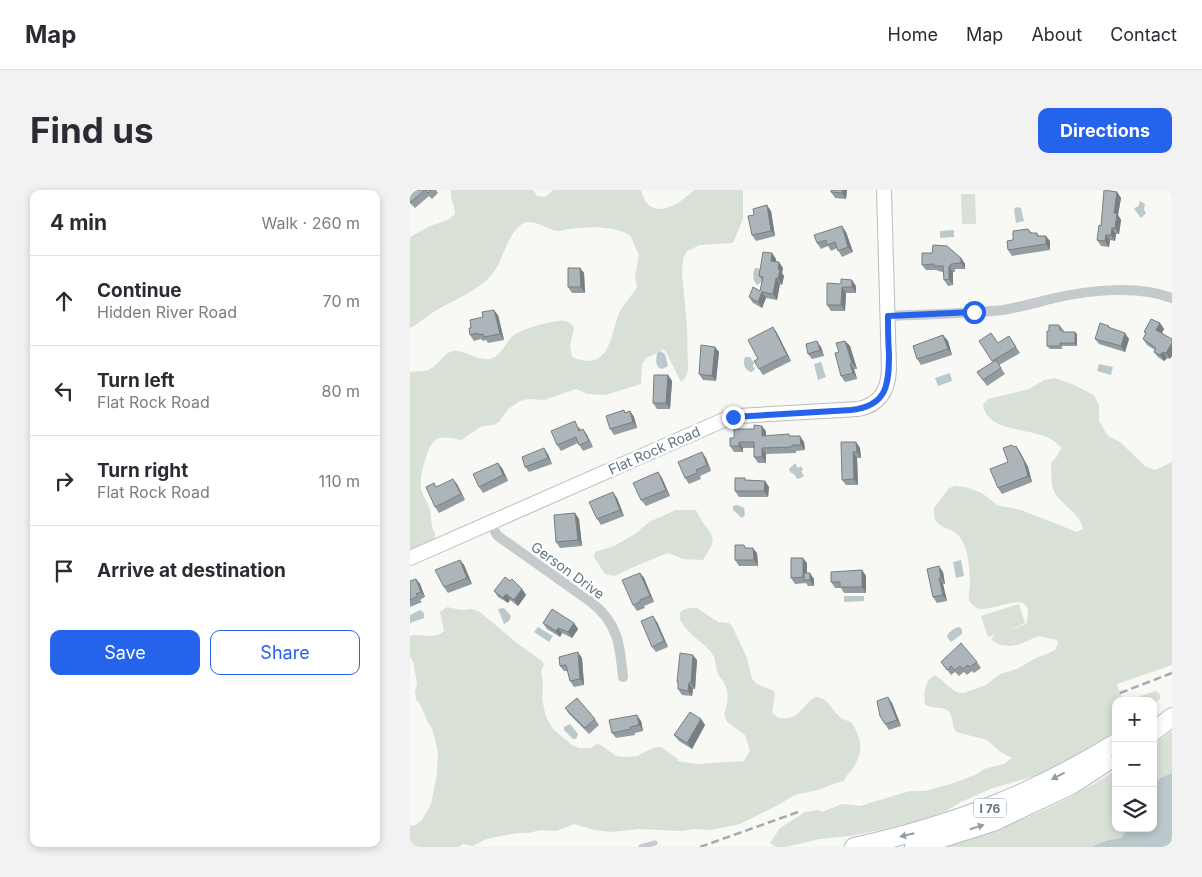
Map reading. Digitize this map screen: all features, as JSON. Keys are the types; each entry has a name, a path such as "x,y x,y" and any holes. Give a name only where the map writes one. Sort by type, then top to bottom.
{"highway":[{"path":"1157,715 1172,704"},
{"path":"1157,729 1172,717"},
{"name":"I 76","path":"854,847 922,831 979,812 1045,783 1112,746"},
{"name":"I 76","path":"914,847 993,822 1071,785 1112,759"}],"street":[{"name":"Flat Rock Road","path":"410,558 726,419 738,416 851,410 870,406 880,398 888,384 889,370 884,190"},
{"path":"888,316 1004,309 1068,295 1097,292 1140,291 1172,298"},
{"name":"Gerson Drive","path":"490,522 497,535 591,602 604,614 612,625 618,641 623,677"}],"lane":[{"path":"641,847 655,843"}],"shaded area":[{"path":"451,190 533,190 537,196 545,197 553,190 641,190 650,206 657,209 672,206 694,190 743,190 743,219 733,243 700,245 687,251 683,259 682,273 687,326 688,370 685,379 681,382 665,350 661,350 646,358 642,364 641,384 605,395 588,394 576,389 544,400 528,399 520,401 508,409 499,422 494,425 482,426 461,440 441,438 436,440 427,453 421,482 421,489 430,510 435,538 410,550 410,372 430,369 453,351 485,359 494,358 514,335 539,325 561,321 568,322 574,328 570,346 572,357 584,361 593,360 600,357 606,351 620,312 637,286 635,277 639,255 630,235 616,230 593,227 559,231 527,222 517,228 497,268 487,280 410,328 410,237 428,227 448,220 455,214"},
{"path":"961,194 975,194 976,224 962,224"},
{"path":"1140,201 1145,204 1144,210 1146,213 1141,218 1134,209 1138,207"},
{"path":"1017,207 1021,208 1024,221 1016,223 1014,209"},
{"path":"954,230 954,237 940,238 940,231"},
{"path":"755,268 760,269 763,276 762,282 757,285 753,277"},
{"path":"660,351 665,354 668,366 662,369 658,367 656,362 657,353"},
{"path":"745,357 750,357 754,363 755,369 752,372 745,367"},
{"path":"821,362 826,377 818,380 814,364"},
{"path":"1099,364 1113,367 1111,375 1097,371"},
{"path":"950,373 952,381 938,386 935,378"},
{"path":"1055,378 1094,395 1099,405 1099,421 1108,436 1120,442 1145,466 1155,470 1172,462 1172,665 1117,684 1122,697 1112,697 1112,733 1063,763 1038,775 993,788 946,811 922,820 850,836 776,847 770,843 780,828 805,812 818,810 822,812 842,804 860,806 910,791 925,791 951,784 975,775 984,769 1004,764 1012,758 999,751 987,740 956,732 951,715 947,710 925,704 924,696 927,684 935,675 952,689 964,693 986,685 1000,674 1017,669 1055,650 1058,643 1057,640 1039,636 1011,646 1000,645 991,640 995,635 988,637 981,616 1019,604 1025,623 1008,631 1026,624 1028,612 1025,605 1019,602 983,609 971,604 969,598 970,572 965,546 957,534 937,522 934,508 949,488 955,486 966,487 982,493 997,505 1021,510 1077,532 1083,529 1082,524 1059,499 1053,488 1051,463 1061,448 1054,441 1043,436 1005,427 995,422 987,415 983,404 988,399 1029,389 1044,380"},
{"path":"795,463 798,468 801,466 803,470 801,471 804,476 799,479 789,469"},
{"path":"737,505 744,508 745,515 742,518 733,510 733,506"},
{"path":"676,510 696,510 711,534 713,542 703,560 683,559 668,553 614,576 605,574 594,557 595,552 614,546 635,534 649,522"},
{"path":"961,560 964,576 956,578 953,562"},
{"path":"844,596 864,596 864,601 844,602"},
{"path":"447,607 461,610 472,609 480,612 518,644 542,661 544,664 541,671 543,684 542,699 546,717 553,729 572,745 579,748 590,748 597,744 616,756 626,757 637,756 653,748 661,747 678,759 677,761 698,764 744,761 750,751 745,735 727,722 724,714 727,702 727,689 717,672 714,657 686,629 680,618 683,610 697,608 718,622 729,623 732,626 747,658 752,679 757,684 774,691 772,713 778,718 792,717 816,697 824,700 841,718 852,723 858,734 860,744 858,759 844,781 818,790 795,795 740,824 711,830 639,829 610,832 574,824 556,831 541,830 486,839 473,846 463,844 459,847 410,847 410,826 416,825 422,820 431,804 437,774 438,752 432,728 416,699 417,683 413,662 410,657 410,636 432,636 444,631 440,612"},
{"path":"504,608 511,616 509,621 504,624 498,609"},
{"path":"420,610 424,613 424,618 410,623 410,615"},
{"path":"538,627 553,636 549,642 534,632"},
{"path":"960,627 962,634 951,642 947,637 948,635 952,630"},
{"path":"1156,691 1160,694 1160,699 1157,701 1157,697 1137,697"},
{"path":"570,724 578,734 576,739 573,739 564,730 564,727"},
{"path":"1172,731 1172,773 1159,779 1157,785 1157,742"},
{"path":"1112,772 1112,832 1126,832 1121,838 1108,840 1091,847 944,847 989,833 1033,815"},
{"path":"1172,773 1172,847 1091,847 1108,840 1121,838 1126,832 1157,832 1157,782 1162,777"}],"building":[{"path":"410,190 425,190 411,202"},
{"path":"831,190 842,190 842,193 831,192"},
{"path":"1104,190 1117,192 1114,213 1117,214 1115,228 1112,228 1111,235 1106,235 1105,241 1097,240 1099,225 1101,226"},
{"path":"767,205 771,231 752,235 748,216 754,215 753,209"},
{"path":"842,226 848,247 838,251 835,242 827,245 826,240 817,243 814,235"},
{"path":"1028,229 1030,233 1037,233 1037,236 1046,236 1046,244 1008,250 1007,241 1013,240 1013,231"},
{"path":"933,245 947,246 961,258 961,263 949,266 949,279 944,280 943,266 934,266 934,264 922,265 922,253 932,253"},
{"path":"763,252 772,253 771,261 779,262 778,269 780,270 778,279 776,278 773,294 762,292 758,302 749,297 753,287 760,291 763,277 759,276"},
{"path":"568,268 580,268 581,287 568,287"},
{"path":"841,279 852,280 852,287 842,287 841,305 827,305 827,283 841,284"},
{"path":"494,310 500,334 484,337 483,334 479,335 478,333 470,335 470,320 483,317 482,312"},
{"path":"1151,319 1160,323 1156,330 1172,339 1172,343 1166,353 1163,352 1160,355 1154,352 1156,348 1143,339 1146,333 1144,332"},
{"path":"1100,323 1125,333 1121,346 1095,339"},
{"path":"1049,325 1059,325 1060,330 1063,330 1063,332 1075,332 1075,343 1060,343 1060,346 1047,346"},
{"path":"773,327 787,355 759,369 754,361 758,359 748,340"},
{"path":"991,333 998,343 1009,336 1016,347 992,361 979,341"},
{"path":"943,335 948,349 917,359 913,346"},
{"path":"817,341 820,350 808,354 806,344"},
{"path":"845,341 853,373 841,376 835,353 839,352 836,343"},
{"path":"701,345 715,347 712,376 699,374"},
{"path":"996,360 1001,368 983,380 977,372"},
{"path":"654,375 668,375 666,403 653,403"},
{"path":"624,410 625,413 630,411 633,422 610,429 606,416"},
{"path":"575,421 579,431 583,429 589,441 579,445 576,437 557,445 551,431"},
{"path":"754,425 762,426 762,436 789,434 789,436 800,436 801,445 762,448 762,457 754,457 754,442 739,442 739,446 730,446 730,438 734,438 734,429 754,429"},
{"path":"841,442 856,442 857,452 853,452 854,479 842,480"},
{"path":"1012,445 1016,446 1024,461 1028,476 998,488 990,469 1008,462 1003,448"},
{"path":"544,448 548,458 525,467 522,457"},
{"path":"702,452 707,465 696,470 697,473 685,478 678,462"},
{"path":"498,463 503,475 479,487 473,474"},
{"path":"658,472 666,490 641,500 633,483"},
{"path":"735,478 765,481 764,491 735,491"},
{"path":"453,479 461,494 435,507 426,487 434,483 436,487"},
{"path":"613,492 620,510 597,519 589,502"},
{"path":"575,513 578,540 556,542 554,515"},
{"path":"735,545 753,548 754,560 735,560"},
{"path":"791,558 803,558 803,577 791,578"},
{"path":"460,560 467,578 444,587 435,570"},
{"path":"939,566 941,578 939,578 943,595 933,597 927,569"},
{"path":"862,570 862,587 840,587 840,582 831,582 831,572"},
{"path":"640,573 650,596 633,605 622,580"},
{"path":"804,573 810,573 810,580 804,580"},
{"path":"505,577 510,581 512,579 522,589 514,600 506,594 503,598 494,591"},
{"path":"416,579 421,592 410,600 410,581"},
{"path":"552,609 574,623 568,632 558,628 556,631 543,623"},
{"path":"653,616 664,641 652,647 641,621"},
{"path":"961,643 977,662 963,669 960,666 955,670 951,666 947,670 941,662"},
{"path":"578,652 580,679 570,681 566,665 560,666 559,657"},
{"path":"680,653 693,655 691,683 689,683 688,691 678,689"},
{"path":"888,697 897,720 885,724 880,716 877,701"},
{"path":"577,698 595,719 585,728 565,708"},
{"path":"690,712 701,719 687,743 674,735"},
{"path":"637,715 639,725 630,727 631,729 612,733 609,720"}],"railway":[{"path":"1120,693 1172,673"},
{"path":"700,847 798,812"}],"route":[{"path":"733,417 851,410 870,406 883,395 888,384 888,316 974,312"}]}
